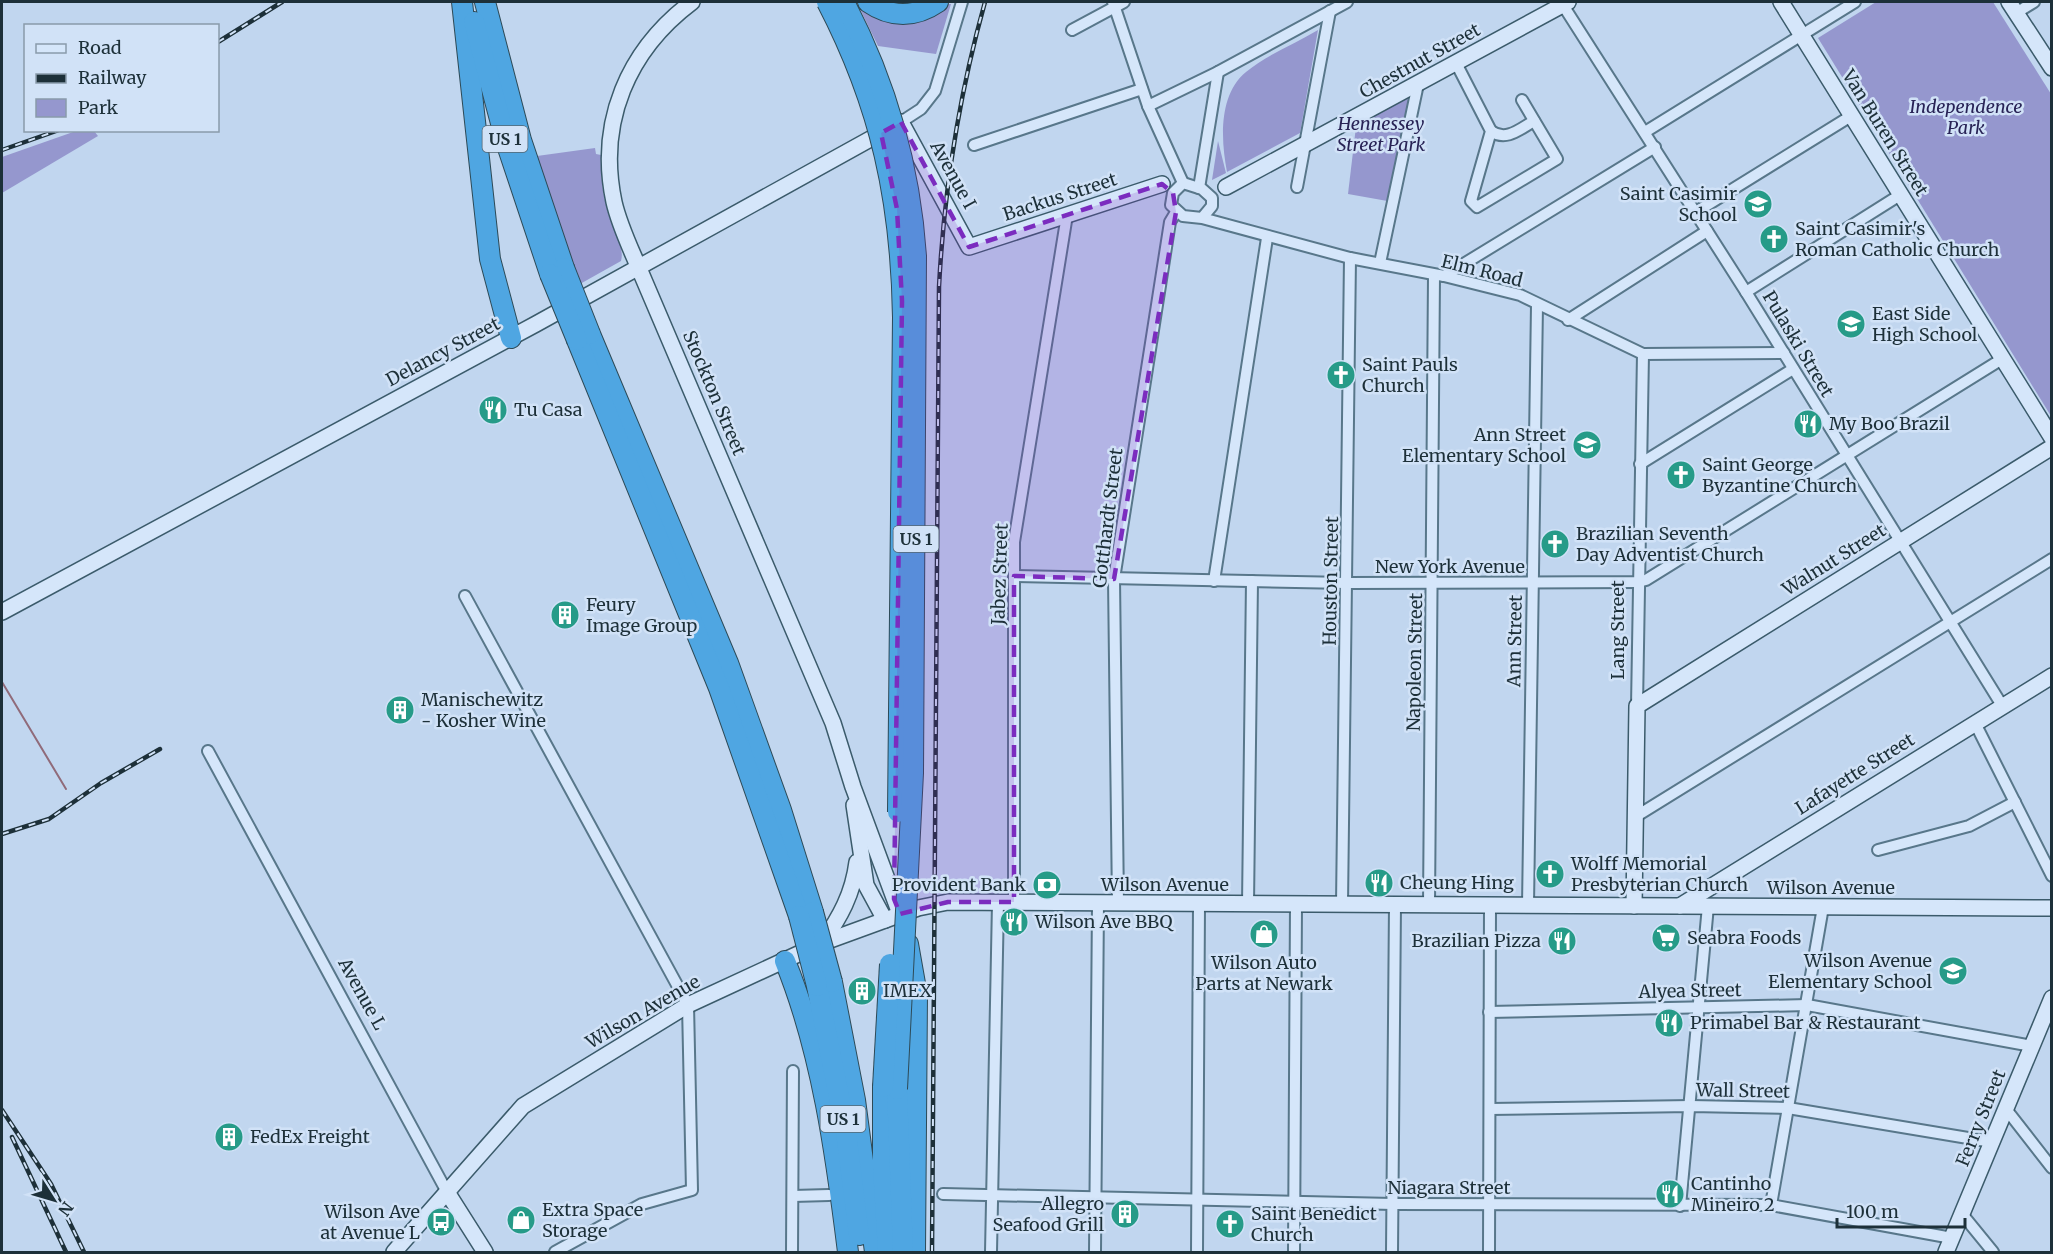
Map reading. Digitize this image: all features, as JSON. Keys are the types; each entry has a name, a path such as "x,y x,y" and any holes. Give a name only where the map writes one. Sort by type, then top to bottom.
{"highway":[{"path":"462,2 490,259 511,338"},
{"name":"US 1","path":"470,2 506,142 584,337 724,653 777,801 825,984 861,1252"},
{"path":"484,2 557,271"},
{"path":"827,2 861,73 881,132 894,193 901,255 898,810 890,1088 883,1151 888,1252"},
{"name":"US 1","path":"844,2 872,60 895,126 910,194 916,256 913,773 890,1088 903,1252"},
{"path":"873,5 900,15 914,14 938,2"},
{"path":"893,917 917,995 915,1252"},
{"path":"785,960 804,1016 820,1084 848,1252"},
{"path":"825,984 857,1110 875,1252"}],"street":[{"name":"Stockton Street","path":"692,2 672,17 649,41 632,67 620,95 611,136 610,172 614,202 638,266 833,723 893,917"},
{"path":"901,122 921,109 935,91 962,2"},
{"path":"1148,106 1218,72 1347,2"},
{"name":"Chestnut Street","path":"1226,187 1307,145 1564,2"},
{"name":"Pulaski Street","path":"1564,2 2003,707"},
{"name":"Van Buren Street","path":"1781,2 2052,438"},
{"path":"1646,132 1855,2"},
{"path":"2034,2 2012,7 2052,68"},
{"path":"1072,30 1117,3 1174,186 1171,205 1176,212 1183,216 1202,218 1226,187"},
{"path":"1297,187 1307,145 1330,11"},
{"path":"1456,63 1491,131 1498,136 1506,136 1534,121"},
{"path":"1203,190 1218,72"},
{"path":"1380,263 1418,84"},
{"path":"974,145 1142,89"},
{"path":"1491,131 1471,201 1477,207 1557,159 1522,99"},
{"path":"1696,212 1851,116"},
{"name":"Delancy Street","path":"2,612 511,338 901,122"},
{"name":"Avenue I","path":"901,122 969,247"},
{"path":"1439,276 1655,147"},
{"path":"1174,186 1203,190 1226,187"},
{"name":"Backus Street","path":"969,247 1067,215 1174,186"},
{"path":"1203,190 1212,198 1212,206"},
{"path":"1746,292 1900,195"},
{"name":"Gotthardt Street","path":"1118,904 1114,579 1168,234 1176,212"},
{"name":"Jabez Street","path":"1014,902 1014,542 1067,215"},
{"name":"Elm Road","path":"1202,218 1267,238 1520,296 1643,354 1784,353"},
{"path":"1568,320 1707,231"},
{"path":"1214,581 1267,238"},
{"name":"Houston Street","path":"1342,904 1350,258"},
{"name":"Napoleon Street","path":"1429,905 1432,583 1439,276"},
{"name":"Ann Street","path":"1528,905 1537,305"},
{"name":"Lang Street","path":"1634,906 1643,354"},
{"name":"New York Avenue","path":"1014,576 1347,583 1638,582 1646,580 2002,359"},
{"path":"1640,464 1793,369"},
{"name":"Walnut Street","path":"1637,706 2052,447"},
{"path":"1635,817 2052,559"},
{"path":"1248,904 1252,581"},
{"path":"465,596 688,1005 692,1190 642,1204 555,1252"},
{"name":"Lafayette Street","path":"1680,906 2052,676"},
{"path":"1975,723 2052,876"},
{"name":"Avenue L","path":"208,751 447,1192 485,1252"},
{"name":"Stockton Street","path":"853,787 859,848 866,885 893,917"},
{"path":"1878,850 1969,826 2015,802"},
{"path":"822,943 846,904 854,882 859,848"},
{"name":"Wilson Avenue","path":"394,1252 523,1106 688,1005 822,943 893,917 948,902 2052,908"},
{"path":"991,1252 998,903"},
{"path":"1095,1252 1098,904"},
{"path":"1294,1252 1296,904"},
{"path":"1197,1252 1199,905"},
{"path":"1392,1252 1395,905"},
{"path":"1489,1252 1490,906"},
{"path":"1680,1206 1701,1007 1708,906"},
{"path":"1771,1205 1823,907"},
{"name":"Ferry Street","path":"1949,1245 2052,998"},
{"name":"Alyea Street","path":"1489,1012 1806,1005 2032,1046"},
{"path":"792,1252 794,1071"},
{"name":"Wall Street","path":"1490,1109 1691,1106 1788,1108 1992,1142"},
{"path":"2006,1109 2052,1168"},
{"name":"Niagara Street","path":"943,1194 992,1197 1393,1204 1771,1205 1949,1245"},
{"path":"793,1196 830,1195"},
{"path":"1962,1214 1993,1252"}],"highlighted area":[{"path":"901,122 969,247 1162,184 1173,193 1176,212 1114,579 1014,576 1014,902 948,902 900,914 894,899 902,301 897,209 881,133"}],"green space":[{"name":"Independence Park","path":"1876,2 1993,2 2051,94 2051,416 1818,38"},
{"path":"951,4 936,54 878,46 859,7"},
{"path":"1318,30 1300,133 1227,172 1224,119 1230,93 1237,82 1262,60"},
{"name":"Hennessey Street Park","path":"1418,84 1393,202 1348,194 1357,118"},
{"path":"73,132 95,132 98,136 2,193 2,157"},
{"path":"1218,141 1226,173 1212,180"},
{"path":"595,148 596,154 601,155 605,201 622,255 621,261 580,284 537,156"}],"waterway":[{"path":"2,682 66,789"}],"railway":[{"path":"219,41 282,2"},
{"path":"932,1252 939,287 954,143 960,107 985,2"},
{"path":"2,150 53,132"},
{"path":"2,834 49,819 101,783 160,749"},
{"path":"2,1110 51,1184 84,1252"},
{"path":"12,1137 66,1252"}],"place":[{"name":"Saint Casimir School","path":"1758,204"},
{"name":"Saint Casimir's Roman Catholic Church","path":"1774,239"},
{"name":"East Side High School","path":"1851,324"},
{"name":"Saint Pauls Church","path":"1341,375"},
{"name":"Tu Casa","path":"493,410"},
{"name":"My Boo Brazil","path":"1808,424"},
{"name":"Ann Street Elementary School","path":"1587,445"},
{"name":"Saint George Byzantine Church","path":"1681,475"},
{"name":"Brazilian Seventh Day Adventist Church","path":"1555,544"},
{"name":"Feury Image Group","path":"565,615"},
{"name":"Manischewitz - Kosher Wine","path":"400,710"},
{"name":"Wolff Memorial Presbyterian Church","path":"1550,874"},
{"name":"Cheung Hing","path":"1379,883"},
{"name":"Provident Bank","path":"1047,885"},
{"name":"Wilson Ave BBQ","path":"1014,922"},
{"name":"Wilson Auto Parts at Newark","path":"1264,934"},
{"name":"Seabra Foods","path":"1666,938"},
{"name":"Brazilian Pizza","path":"1562,941"},
{"name":"Wilson Avenue Elementary School","path":"1953,971"},
{"name":"IMEX","path":"862,991"},
{"name":"Primabel Bar & Restaurant","path":"1669,1023"},
{"name":"FedEx Freight","path":"229,1137"},
{"name":"Cantinho Mineiro 2","path":"1670,1194"},
{"name":"Allegro Seafood Grill","path":"1125,1214"},
{"name":"Extra Space Storage","path":"521,1220"},
{"name":"Wilson Ave at Avenue L","path":"441,1222"},
{"name":"Saint Benedict Church","path":"1230,1224"}]}
